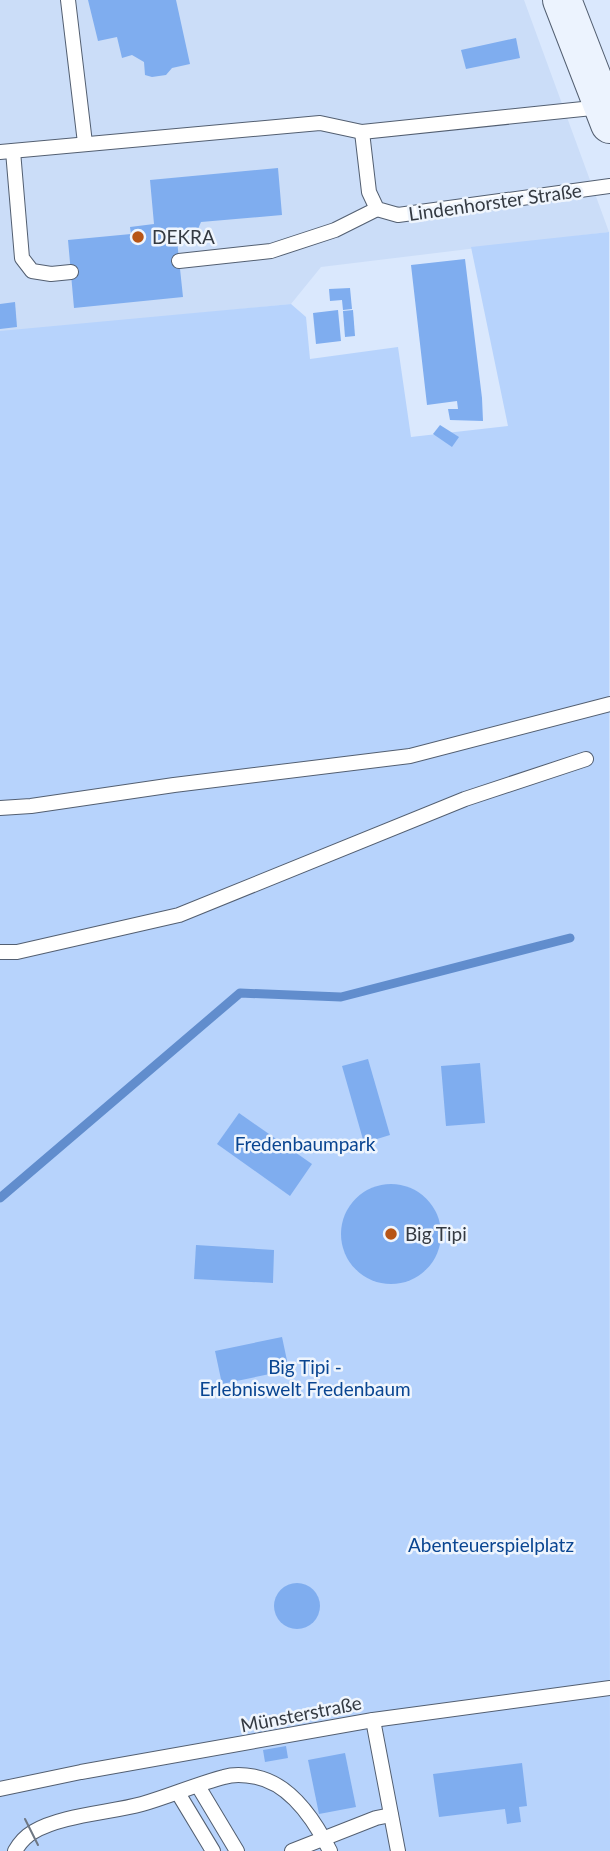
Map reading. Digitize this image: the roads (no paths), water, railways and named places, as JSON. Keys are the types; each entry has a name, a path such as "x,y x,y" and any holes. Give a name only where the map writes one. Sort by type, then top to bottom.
{"street":[{"path":"562,0 605,101"}],"lane":[{"path":"68,0 85,143"},
{"path":"71,272 51,274 32,271 22,258 6,151 320,123 362,132 605,101"},
{"path":"179,261 271,251 334,230 377,209 369,192 362,132"},
{"name":"Lindenhorster Straße","path":"377,209 398,215 610,186"},
{"path":"0,808 410,756 610,704"},
{"path":"0,953 17,952 179,915 465,799 586,759"},
{"name":"Münsterstraße","path":"0,1789 373,1720 610,1688"},
{"path":"373,1720 398,1851"},
{"path":"15,1851 32,1832 64,1820 103,1814 226,1776 242,1775 268,1781 280,1787 301,1805 327,1845"},
{"path":"198,1786 237,1851"},
{"path":"178,1793 213,1851"},
{"path":"292,1851 327,1845 391,1815"}],"waterway":[{"path":"0,1198 240,993 341,997 570,938"}],"tram line":[{"path":"25,1819 38,1845"}],"place":[{"name":"DEKRA","path":"138,237"},
{"name":"Big Tipi","path":"391,1234"}],"park label":[{"name":"Fredenbaumpark","path":"305,1144"},
{"name":"Big Tipi - Erlebniswelt Fredenbaum","path":"305,1378"},
{"name":"Abenteuerspielplatz","path":"491,1545"}]}
